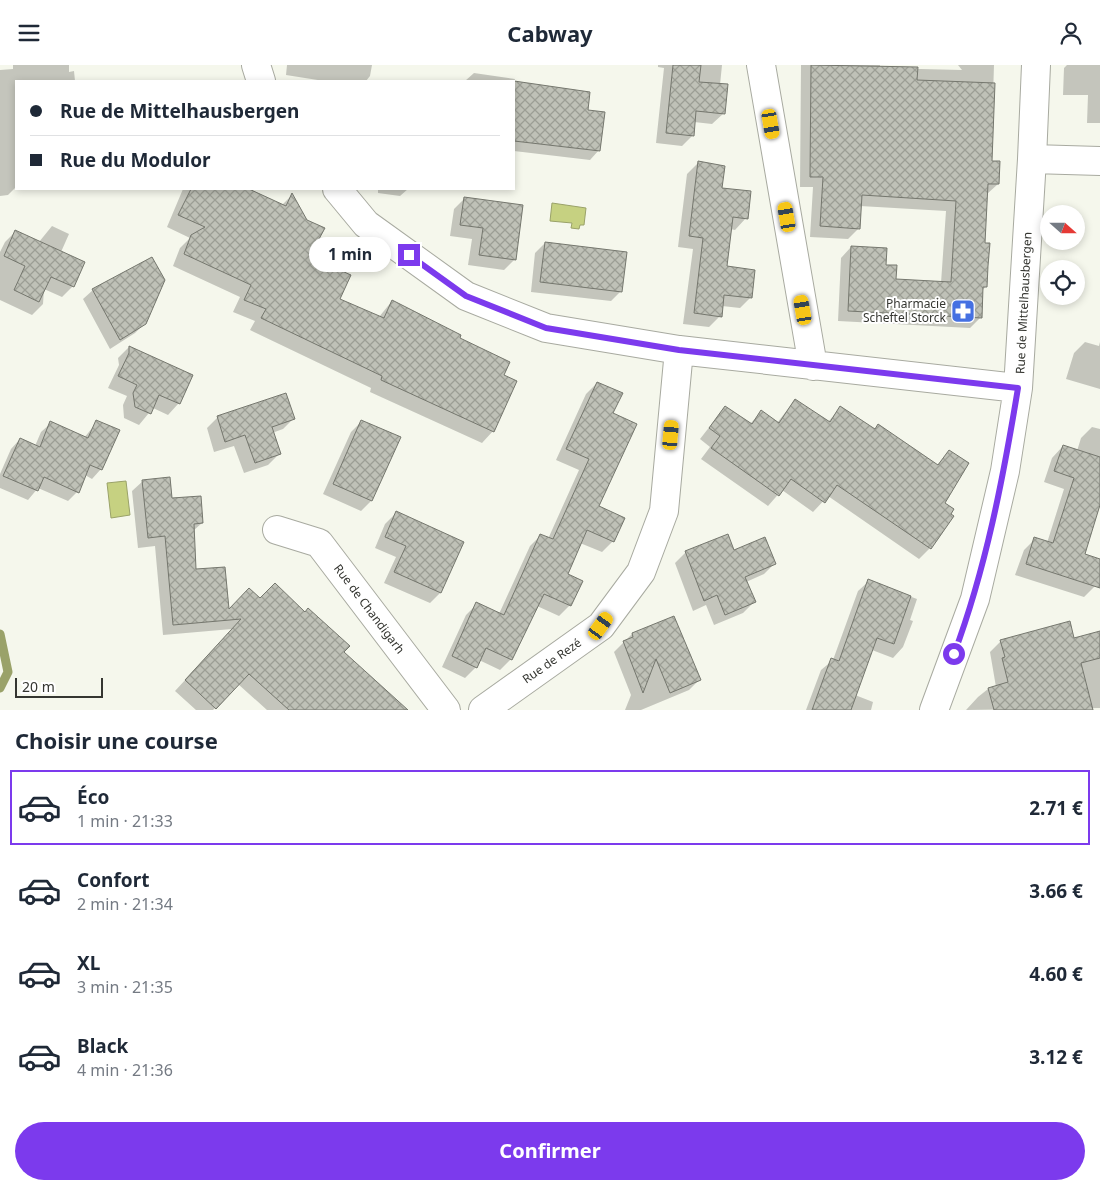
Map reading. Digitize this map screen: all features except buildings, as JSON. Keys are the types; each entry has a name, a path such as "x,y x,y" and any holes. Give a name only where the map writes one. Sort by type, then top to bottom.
{"street":[{"path":"256,65 261,80"},
{"path":"761,65 813,366"},
{"name":"Rue de Mittelhausbergen","path":"934,710 975,599 1005,471 1018,388 1036,65"},
{"path":"1032,159 1100,161"},
{"path":"338,190 366,224 466,296 546,328 679,350 1018,388"},
{"name":"Rue de Rezé","path":"484,710 601,626 641,571 664,511 679,350"},
{"name":"Rue de Chandigarh","path":"277,530 319,543 446,710"}],"shaded area":[{"path":"552,203 586,208 584,225 580,225 579,229 571,228 572,223 550,221"},
{"path":"126,481 130,515 111,518 107,483"}],"waterway":[{"path":"0,634 8,672 0,688"}],"place":[{"name":"Pharmacie Scheftel Storck","path":"963,311"}],"route":[{"path":"409,255 466,296 546,328 679,350 1018,388 1005,471 975,599 954,654"}]}
